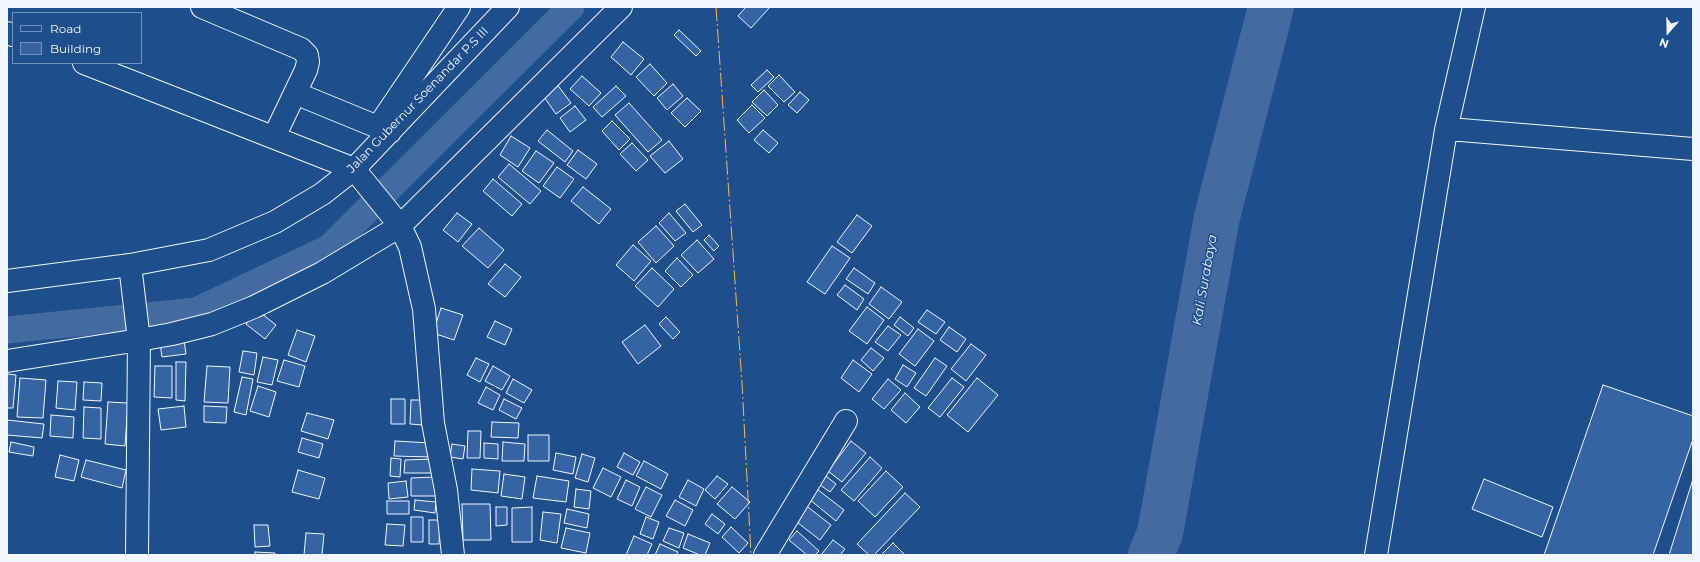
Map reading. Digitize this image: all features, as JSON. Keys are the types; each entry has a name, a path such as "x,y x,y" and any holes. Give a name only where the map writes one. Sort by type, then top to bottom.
{"street":[{"path":"202,7 301,50 306,55 308,62 306,70 274,137"},
{"path":"295,93 384,130 459,7"},
{"name":"Jalan Gubernur Soenandar P.S III","path":"7,281 131,274 209,250 275,222 322,194 359,175 384,130 508,7"},
{"path":"7,361 139,332 172,334 212,324 254,307 322,273 397,221 621,7"},
{"path":"1376,555 1446,130 1474,7"},
{"path":"87,64 274,137 359,175 397,221 410,248 424,309 433,423 446,490 454,555"},
{"path":"1446,130 1693,149"},
{"path":"131,274 139,332 137,555"},
{"path":"765,555 846,420"}],"building":[{"path":"746,7 770,7 751,28 738,16"},
{"path":"679,30 701,51 696,56 674,35"},
{"path":"623,42 644,59 631,75 611,57"},
{"path":"650,64 667,83 654,96 636,77"},
{"path":"767,70 774,77 758,92 751,85"},
{"path":"779,75 795,92 784,102 768,86"},
{"path":"582,76 601,93 589,106 570,89"},
{"path":"556,83 571,103 556,114 542,94"},
{"path":"673,84 683,96 667,110 657,98"},
{"path":"616,86 626,96 602,117 593,107"},
{"path":"764,90 778,105 767,116 752,102"},
{"path":"800,92 809,100 797,113 788,105"},
{"path":"687,98 701,111 685,127 671,113"},
{"path":"629,103 662,140 648,152 615,115"},
{"path":"752,105 765,118 749,133 737,120"},
{"path":"575,106 586,120 570,132 560,118"},
{"path":"612,121 630,139 619,150 602,131"},
{"path":"547,130 573,151 565,162 538,141"},
{"path":"763,130 778,143 769,153 754,140"},
{"path":"511,136 530,148 518,167 500,155"},
{"path":"669,141 683,159 665,173 650,156"},
{"path":"632,143 648,160 636,171 620,154"},
{"path":"578,150 597,164 586,179 567,165"},
{"path":"536,151 554,163 539,183 522,171"},
{"path":"509,164 541,191 530,204 498,177"},
{"path":"557,167 574,179 560,198 543,186"},
{"path":"493,179 522,204 512,216 483,191"},
{"path":"583,187 611,209 599,224 571,201"},
{"path":"685,204 702,225 693,232 676,211"},
{"path":"457,213 472,224 458,242 443,230"},
{"path":"669,213 686,233 675,241 659,223"},
{"path":"857,215 872,226 852,253 837,242"},
{"path":"656,226 674,246 656,263 638,242"},
{"path":"479,228 504,250 488,268 462,246"},
{"path":"709,235 719,246 714,251 704,240"},
{"path":"697,240 714,259 698,273 681,255"},
{"path":"633,245 651,261 634,281 616,265"},
{"path":"832,246 850,258 825,294 807,282"},
{"path":"677,258 693,275 681,287 665,271"},
{"path":"505,264 521,277 505,297 488,284"},
{"path":"652,268 674,289 658,307 635,286"},
{"path":"854,268 875,283 868,294 846,279"},
{"path":"845,285 864,299 857,310 837,295"},
{"path":"881,287 902,302 889,319 869,304"},
{"path":"867,307 884,320 867,344 849,331"},
{"path":"441,308 463,315 454,340 433,333"},
{"path":"257,310 276,325 265,339 246,324"},
{"path":"927,310 945,322 936,334 918,322"},
{"path":"666,317 680,332 673,339 659,324"},
{"path":"900,317 914,328 908,336 894,325"},
{"path":"495,321 512,329 505,345 487,337"},
{"path":"645,325 661,346 638,364 622,342"},
{"path":"888,326 901,335 888,351 875,342"},
{"path":"949,327 966,339 957,352 940,340"},
{"path":"918,329 934,341 915,366 899,354"},
{"path":"297,330 315,336 306,362 288,355"},
{"path":"184,340 186,354 162,357 160,343"},
{"path":"971,344 986,355 966,381 951,369"},
{"path":"871,348 884,358 873,371 861,360"},
{"path":"243,351 257,353 254,375 239,372"},
{"path":"263,357 278,360 272,385 257,382"},
{"path":"476,358 489,364 480,382 467,375"},
{"path":"935,358 947,366 926,396 914,388"},
{"path":"284,360 305,366 299,387 277,381"},
{"path":"853,360 872,374 859,392 841,378"},
{"path":"176,362 186,362 185,401 176,400"},
{"path":"903,365 916,373 907,387 895,379"},
{"path":"155,366 172,366 172,398 154,397"},
{"path":"207,366 230,367 228,403 204,402"},
{"path":"493,366 510,376 502,390 485,381"},
{"path":"7,374 16,375 13,408 7,408"},
{"path":"242,377 253,379 246,415 234,412"},
{"path":"20,378 46,380 43,418 17,417"},
{"path":"952,378 964,387 940,417 928,408"},
{"path":"977,378 998,395 968,432 947,415"},
{"path":"513,379 532,390 524,403 506,393"},
{"path":"888,379 901,390 884,409 872,399"},
{"path":"58,381 77,382 75,410 56,408"},
{"path":"84,382 102,383 101,401 83,400"},
{"path":"1603,385 1693,416 1693,439 1653,555 1544,555"},
{"path":"258,386 276,392 269,417 250,411"},
{"path":"486,387 500,395 493,410 478,403"},
{"path":"905,393 920,407 906,423 891,410"},
{"path":"391,399 405,399 405,424 391,424"},
{"path":"504,399 522,408 516,419 499,410"},
{"path":"411,400 423,400 422,425 410,424"},
{"path":"108,402 128,403 125,446 105,444"},
{"path":"184,406 186,427 161,430 158,409"},
{"path":"204,406 227,407 226,423 204,422"},
{"path":"84,407 101,408 101,439 83,438"},
{"path":"307,413 334,420 328,439 301,431"},
{"path":"51,415 74,417 73,438 50,436"},
{"path":"7,420 44,424 42,438 7,435"},
{"path":"492,422 519,423 518,438 491,437"},
{"path":"468,431 481,431 480,458 467,458"},
{"path":"528,435 549,435 549,461 528,461"},
{"path":"302,438 323,444 319,458 298,452"},
{"path":"395,441 431,443 431,457 394,456"},
{"path":"851,441 866,453 842,482 828,471"},
{"path":"11,442 34,447 33,456 9,452"},
{"path":"503,442 525,444 524,461 502,461"},
{"path":"484,443 498,444 498,459 484,458"},
{"path":"452,444 465,446 463,459 450,457"},
{"path":"556,453 576,457 573,474 553,470"},
{"path":"624,453 640,462 633,475 617,467"},
{"path":"582,454 595,458 588,482 575,478"},
{"path":"60,455 79,460 74,481 55,477"},
{"path":"870,457 882,468 854,501 841,490"},
{"path":"391,458 401,459 400,477 390,476"},
{"path":"434,459 434,473 404,473 405,460"},
{"path":"86,460 126,470 122,488 81,477"},
{"path":"644,461 668,474 661,489 636,476"},
{"path":"603,468 621,477 611,497 593,488"},
{"path":"472,469 500,471 498,493 471,490"},
{"path":"298,470 325,478 319,499 292,492"},
{"path":"886,471 903,487 875,517 858,501"},
{"path":"822,473 836,484 830,492 816,482"},
{"path":"504,474 525,477 522,499 501,496"},
{"path":"537,476 569,481 566,502 533,498"},
{"path":"717,476 728,484 715,499 705,490"},
{"path":"435,477 436,496 411,496 411,478"},
{"path":"1484,479 1553,507 1542,537 1472,509"},
{"path":"1693,479 1693,555 1669,555"},
{"path":"626,480 640,487 632,506 617,499"},
{"path":"688,480 704,489 696,506 679,497"},
{"path":"406,481 408,497 389,499 388,483"},
{"path":"646,487 662,495 651,517 635,509"},
{"path":"732,487 750,502 735,519 717,504"},
{"path":"576,489 591,491 589,509 574,507"},
{"path":"817,489 844,510 836,521 809,499"},
{"path":"905,493 920,507 874,555 869,555 857,544"},
{"path":"415,500 436,502 435,513 414,510"},
{"path":"675,500 693,510 685,526 666,516"},
{"path":"387,501 409,501 409,514 387,514"},
{"path":"800,501 831,525 820,540 789,516"},
{"path":"462,504 490,504 491,540 463,540"},
{"path":"496,507 507,507 507,525 496,526"},
{"path":"532,507 532,542 512,542 512,508"},
{"path":"567,509 589,514 587,528 564,523"},
{"path":"543,512 561,514 557,543 540,540"},
{"path":"712,514 725,524 718,534 705,524"},
{"path":"411,517 423,517 423,542 411,542"},
{"path":"646,517 659,522 653,539 640,534"},
{"path":"429,520 440,520 439,544 429,544"},
{"path":"387,524 405,525 403,546 385,545"},
{"path":"254,525 268,525 270,546 255,547"},
{"path":"731,527 748,543 739,553 722,537"},
{"path":"566,528 590,533 586,553 561,548"},
{"path":"669,528 684,533 679,548 663,541"},
{"path":"797,531 819,551 815,555 807,555 789,540"},
{"path":"306,533 324,534 322,555 304,555"},
{"path":"688,534 710,543 705,555 700,555 683,548"},
{"path":"634,536 652,544 647,555 626,555"},
{"path":"833,540 845,549 840,555 821,555"},
{"path":"893,543 905,555 881,555"},
{"path":"660,544 678,552 676,555 655,555"},
{"path":"255,552 275,553 275,555 255,555"}],"waterway":[{"path":"7,330 196,311 329,248 571,7"},
{"name":"Kali Surabaya","path":"1151,555 1160,533 1217,217 1271,7"}],"power":[{"path":"716,7 742,383 751,555"}]}
